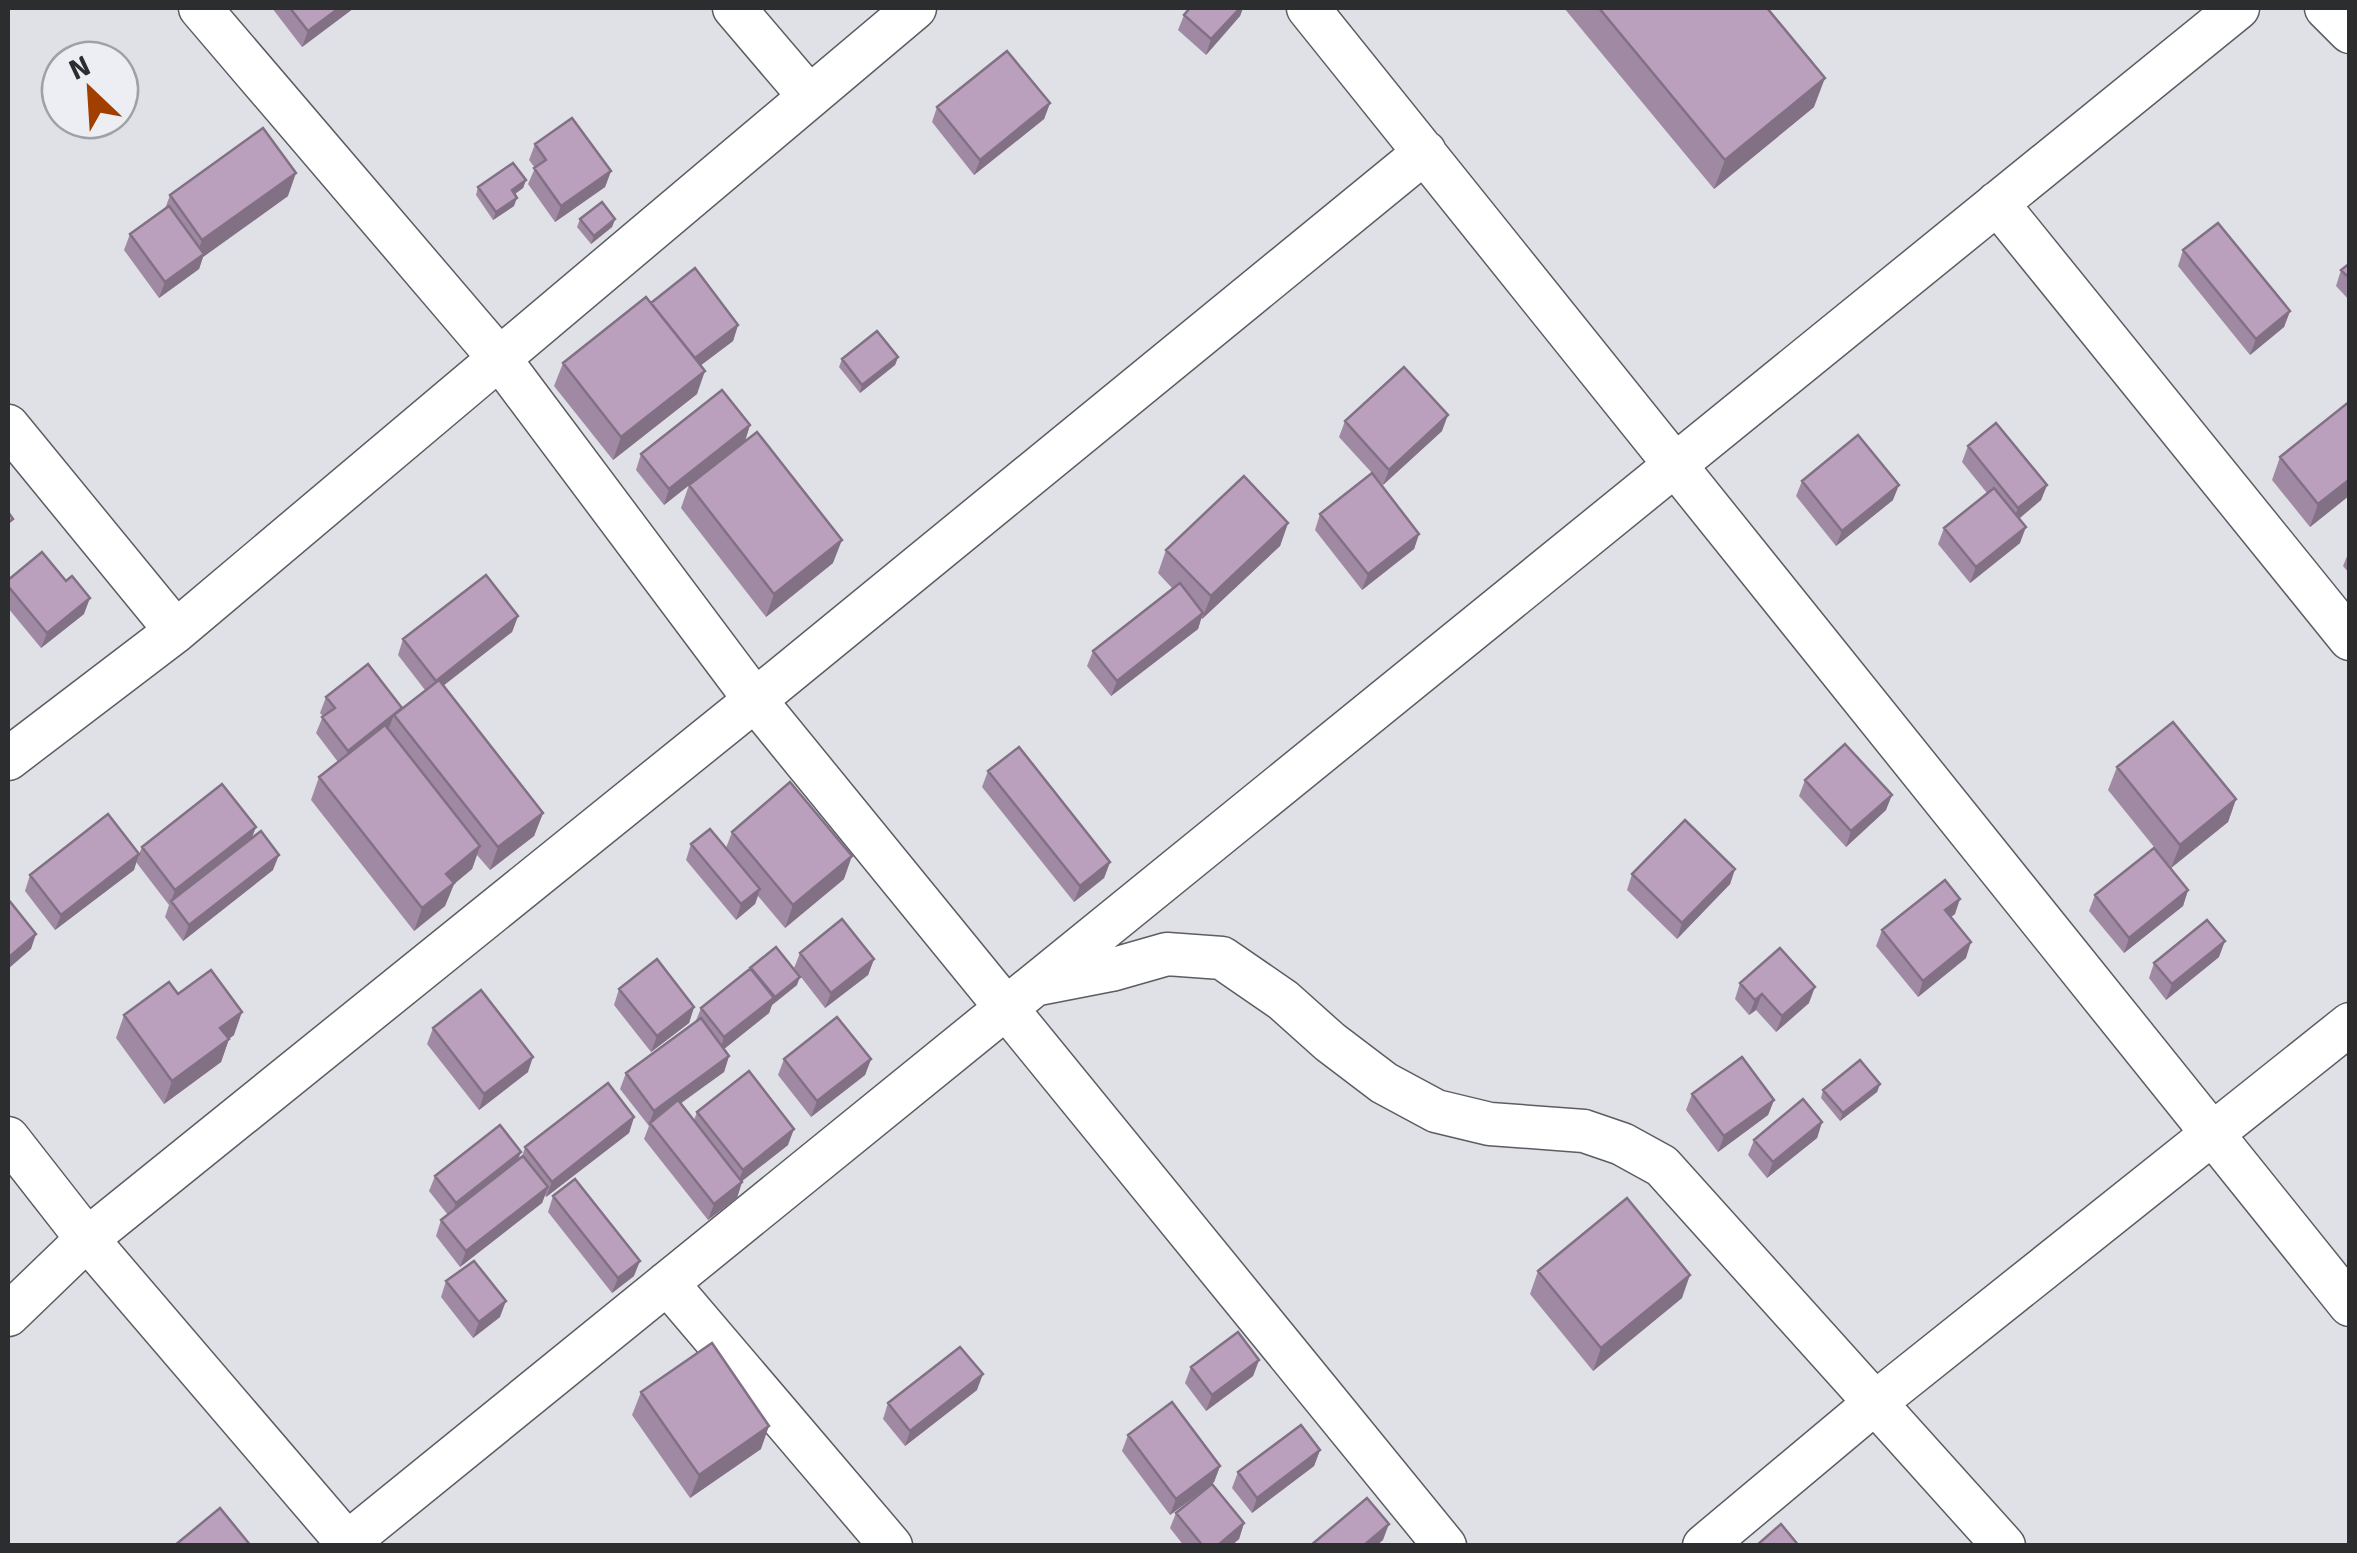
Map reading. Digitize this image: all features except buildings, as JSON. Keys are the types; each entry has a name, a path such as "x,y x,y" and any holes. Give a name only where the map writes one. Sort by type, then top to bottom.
{"street":[{"path":"200,8 499,358 755,700 1020,997 1445,1546"},
{"path":"734,8 809,96"},
{"path":"8,760 176,631 915,8"},
{"path":"1308,8 2350,1305"},
{"path":"8,1138 87,1239 348,1544 2238,8"},
{"path":"2326,8 2350,32"},
{"path":"8,1315 87,1239 1425,152"},
{"path":"1998,203 2350,639"},
{"path":"8,426 176,631"},
{"path":"1020,997 1167,954 1222,958 1283,1000 1384,1083 1436,1111 1490,1124 1584,1131 1622,1144 1662,1166 2004,1546"},
{"path":"1704,1546 1876,1402 2350,1024"},
{"path":"667,1284 891,1546"}]}
